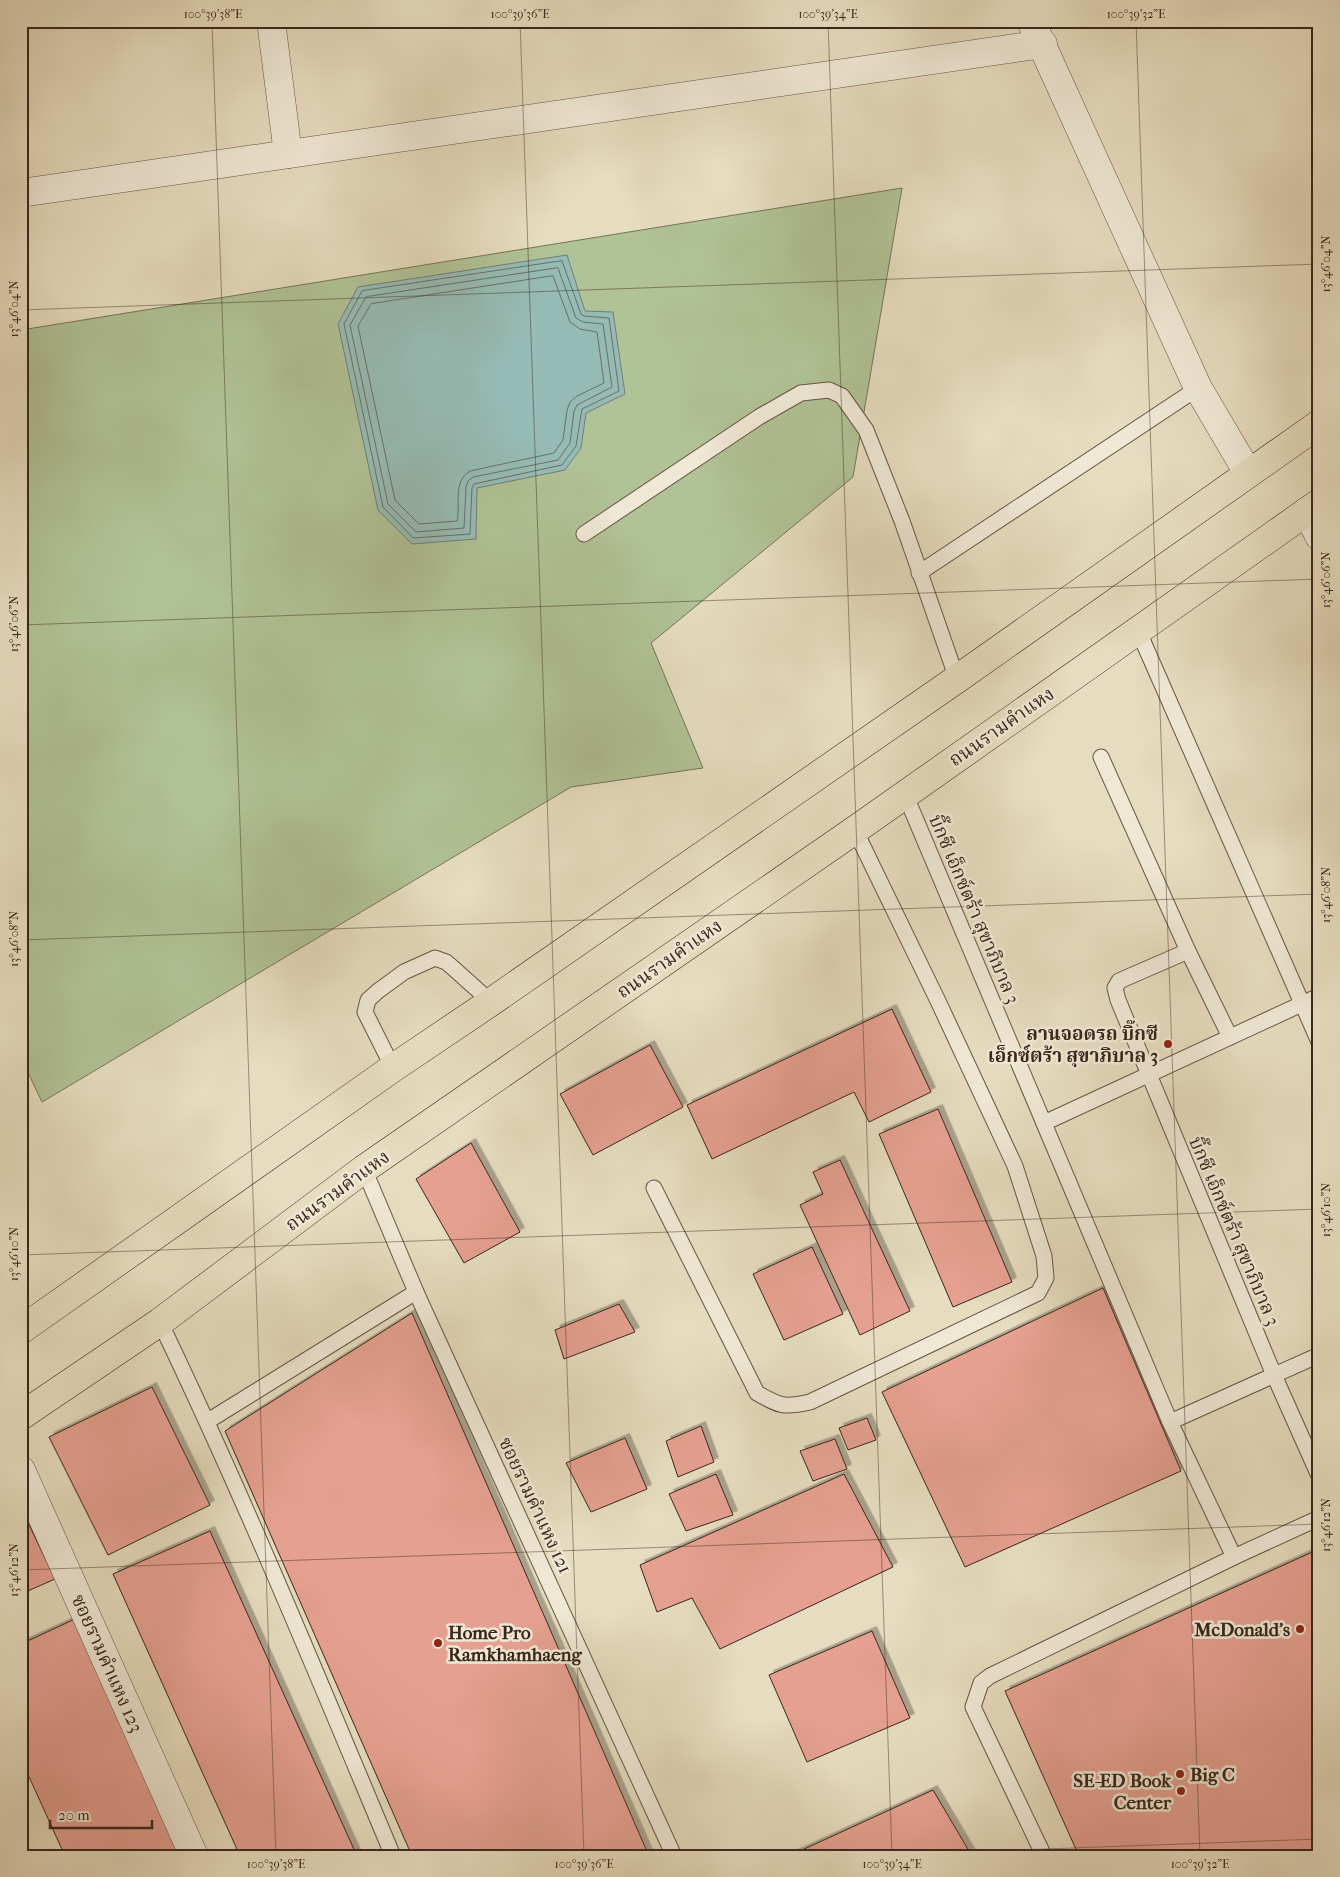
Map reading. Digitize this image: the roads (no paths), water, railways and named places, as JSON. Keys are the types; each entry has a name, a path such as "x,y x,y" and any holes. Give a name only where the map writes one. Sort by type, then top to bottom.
{"main road":[{"path":"21,1330 393,1068 957,679 1319,424"},
{"name":"ถนนรามคำแหง","path":"21,1416 160,1322 364,1169 855,830 1313,507"}],"street":[{"path":"270,21 288,154"},
{"path":"21,193 288,154 1037,32 1198,388 1248,473"},
{"path":"1313,507 1319,536"},
{"name":"ซอยรามคำแหง 123","path":"21,1470 194,1856"}],"lane":[{"path":"919,573 1198,388"},
{"path":"584,534 758,417 801,393 829,390 842,396 866,430 902,521 957,679"},
{"path":"1138,630 1319,1042"},
{"path":"1101,757 1188,951 1230,1037"},
{"name":"บิ๊กซี เอ็กซ์ตร้า สุขาภิบาล 3","path":"905,794 1170,1422 1234,1557"},
{"path":"654,1188 757,1393 776,1404 789,1406 810,1402 1038,1293 1046,1278 1044,1256 1015,1166 855,830"},
{"name":"บิ๊กซี เอ็กซ์ตร้า สุขาภิบาล 3","path":"1188,951 1119,981 1116,988 1118,1000 1274,1375 1319,1476"},
{"path":"393,1068 365,1012 368,1000 404,972 435,958 446,962 491,1002"},
{"path":"1044,1124 1319,996"},
{"name":"ซอยรามคำแหง 121","path":"364,1169 416,1292 674,1856"},
{"path":"208,1422 416,1292"},
{"path":"160,1322 208,1422 254,1525 393,1856"},
{"path":"1170,1422 1319,1355"},
{"path":"1044,1856 973,1707 981,1682 1234,1557 1319,1518"}],"water":[{"path":"567,255 585,311 613,312 625,394 586,413 581,448 565,470 477,488 476,539 412,544 378,510 338,324 358,287"}],"place":[{"name":"ลานจอดรถ บิ๊กซี เอ็กซ์ตร้า สุขาภิบาล 3","path":"1168,1044"},
{"name":"McDonald's","path":"1300,1629"},
{"name":"Home Pro Ramkhamhaeng","path":"438,1643"},
{"name":"Big C","path":"1180,1774"},
{"name":"SE-ED Book Center","path":"1181,1791"}]}
